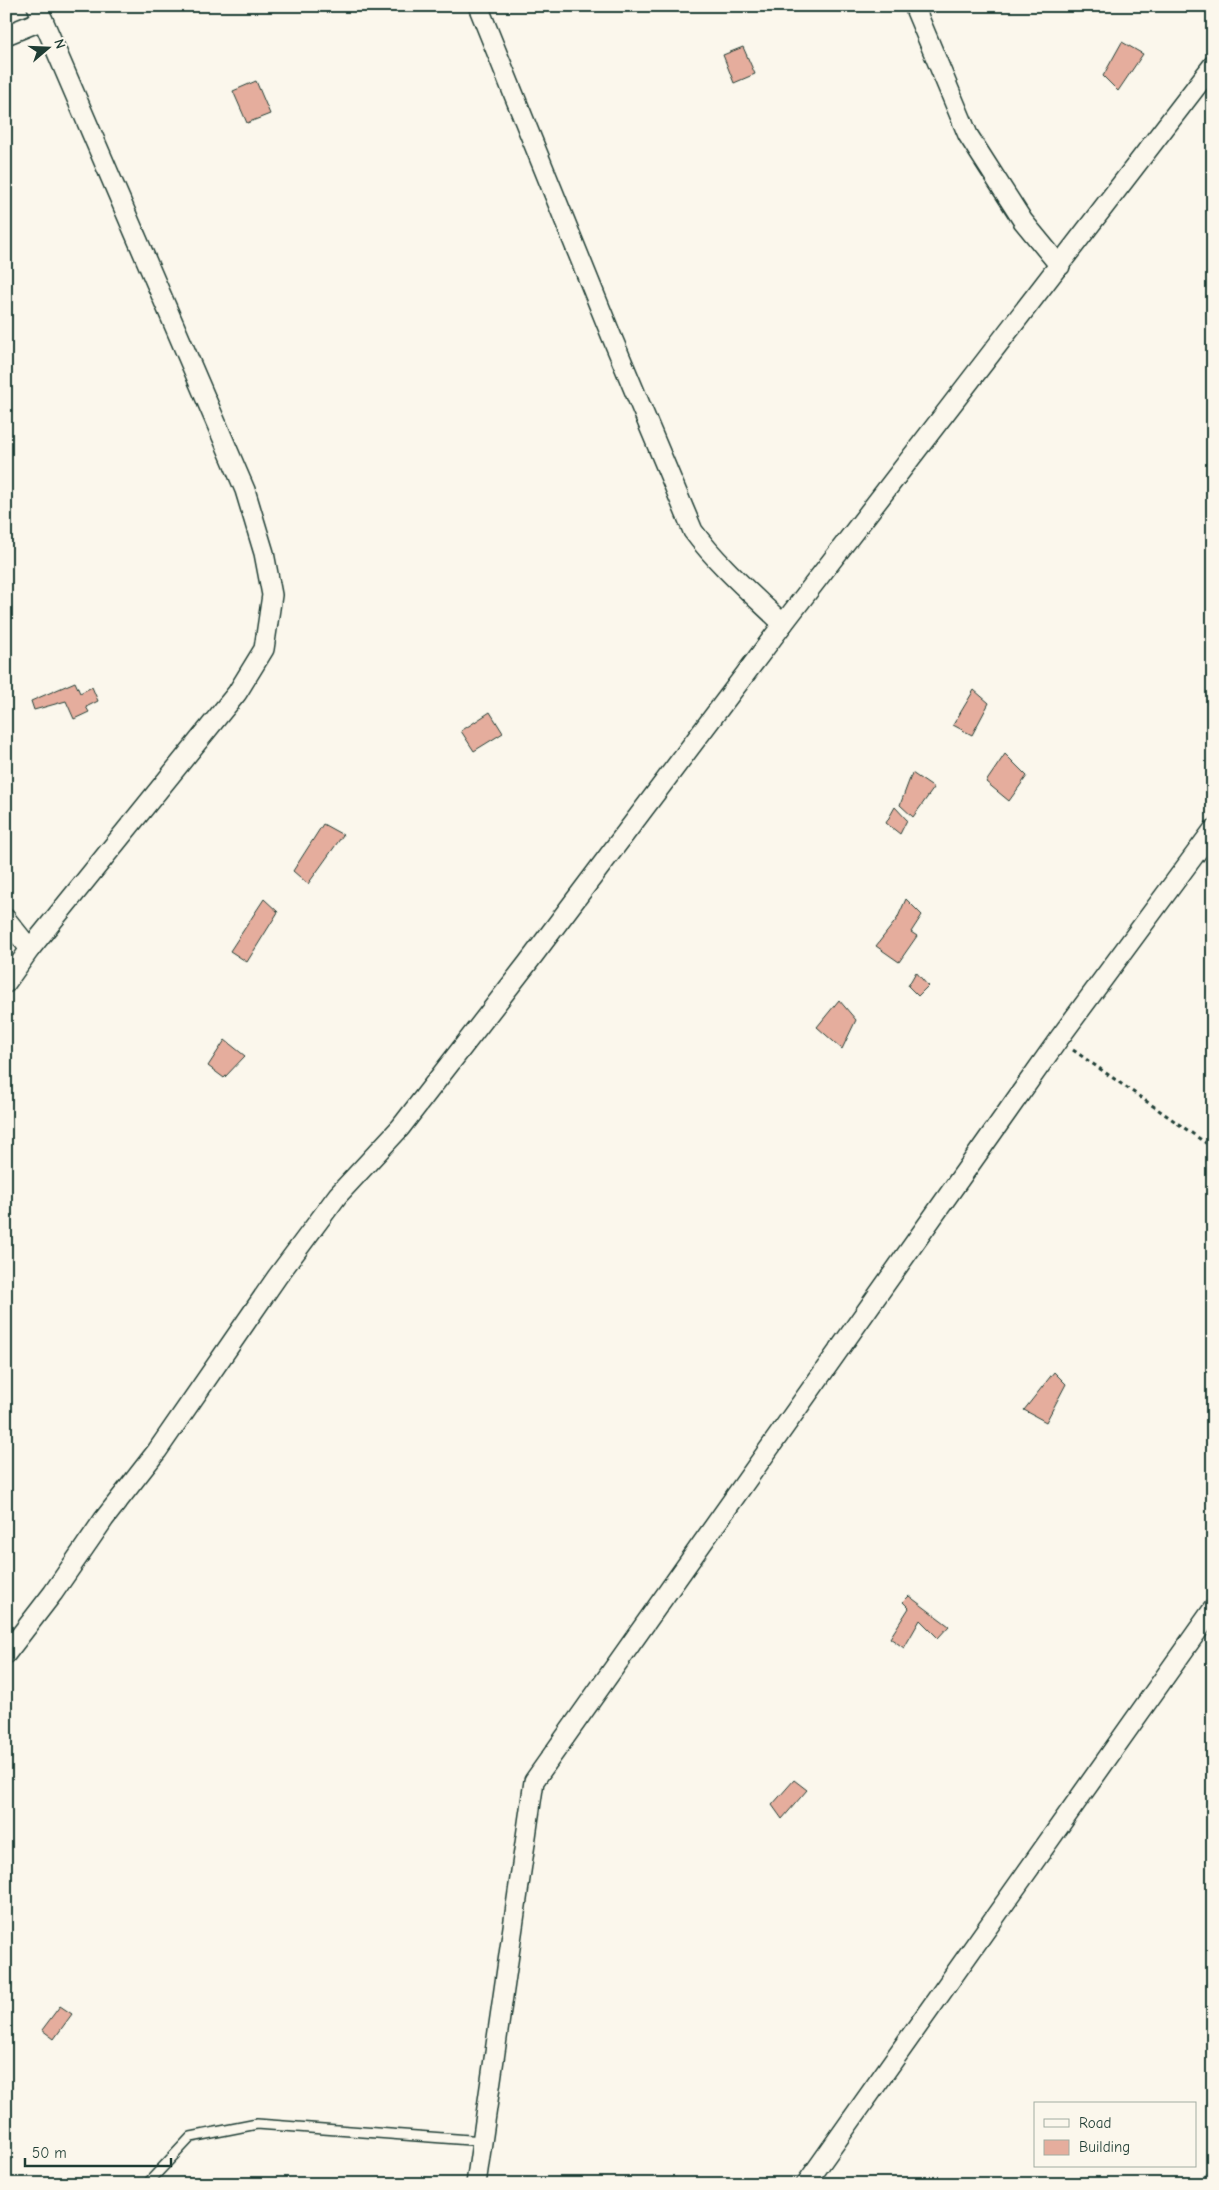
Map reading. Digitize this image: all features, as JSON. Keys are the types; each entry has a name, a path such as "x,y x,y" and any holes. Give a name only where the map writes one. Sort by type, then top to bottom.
{"street":[{"path":"478,6 611,336 694,531 722,565 783,624"},
{"path":"914,6 968,135 1023,221 1060,266"},
{"path":"6,34 40,13 245,490 264,553 272,595 264,649 238,693 30,949 6,983"},
{"path":"6,1654 53,1593 104,1519 157,1451 277,1276 327,1210 400,1128 527,964 783,624 1060,266 1213,64"},
{"path":"476,2184 534,1781 1058,1040 1213,830"},
{"path":"6,919 30,949"},
{"path":"806,2184 1213,1609"}],"lane":[{"path":"147,2184 191,2137 257,2124 482,2141"}],"path":[{"path":"1058,1040 1213,1148"}],"building":[{"path":"1122,42 1143,54 1118,91 1103,76"},
{"path":"743,47 755,74 734,83 723,55"},
{"path":"256,81 270,114 247,123 233,91"},
{"path":"75,682 80,693 92,687 98,701 86,707 89,712 74,719 66,701 34,710 31,701"},
{"path":"974,690 989,703 972,735 953,725"},
{"path":"490,712 503,733 474,751 461,731"},
{"path":"1005,754 1027,776 1009,801 986,782"},
{"path":"912,773 934,788 913,817 900,805"},
{"path":"895,807 907,820 900,834 886,823"},
{"path":"323,824 343,835 308,884 293,871"},
{"path":"264,899 278,912 247,962 230,951"},
{"path":"906,899 922,915 911,932 917,936 899,962 876,946 897,919"},
{"path":"916,972 928,986 918,996 908,986"},
{"path":"839,1000 856,1020 842,1049 817,1027"},
{"path":"225,1040 245,1056 224,1078 208,1066"},
{"path":"1054,1372 1066,1384 1046,1422 1024,1410"},
{"path":"909,1596 949,1626 938,1638 920,1620 904,1648 890,1638 909,1608 903,1602"},
{"path":"794,1780 807,1790 782,1819 772,1805"},
{"path":"60,2006 72,2014 54,2039 42,2030"}]}
